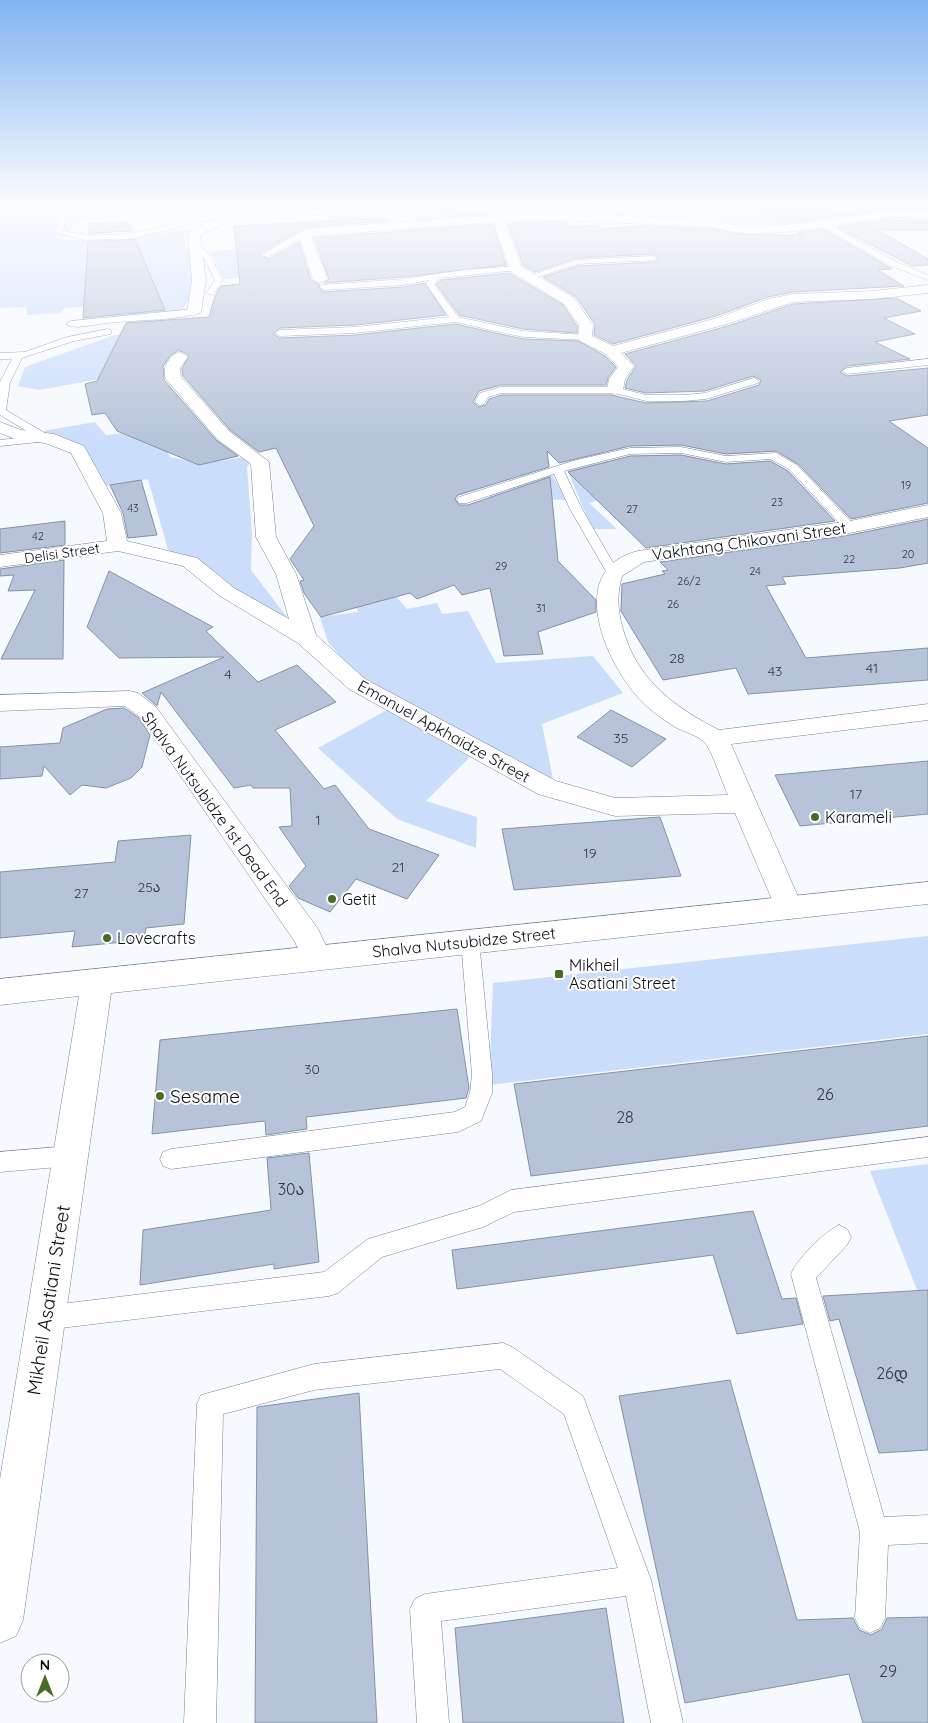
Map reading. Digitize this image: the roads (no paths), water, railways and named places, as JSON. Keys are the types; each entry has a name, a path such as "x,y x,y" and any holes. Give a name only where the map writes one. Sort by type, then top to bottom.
{"street":[{"path":"194,312 199,282"},
{"path":"539,282 569,300 576,308 586,325 585,338 611,351 626,366 617,379 615,390"},
{"path":"611,351 722,321 774,302 793,298 872,295 928,289"},
{"path":"180,357 172,368 171,373 174,379 224,435 260,462 266,537 286,574 306,638"},
{"name":"Delisi Street","path":"0,427 18,435 48,438 78,450 112,513 118,545 35,558 0,561"},
{"name":"Vakhtang Chikovani Street","path":"613,573 638,556 850,528 928,511"},
{"name":"Emanuel Apkhaidze Street","path":"118,545 190,562 227,592 306,638 357,684 547,788 615,807 745,804"},
{"path":"613,573 608,589 608,616 621,657 645,691 683,721 716,738 928,712"},
{"name":"Shalva Nutsubidze 1st Dead End","path":"0,703 130,698 148,712 308,937 317,958"},
{"path":"716,738 789,908"},
{"name":"Shalva Nutsubidze Street","path":"0,992 928,893"},
{"name":"Mikheil Asatiani Street","path":"0,1620 10,1487 44,1318 97,981"}],"lane":[{"path":"210,293 217,282"},
{"path":"322,283 333,282"},
{"path":"432,282 430,284 455,319"},
{"path":"70,324 88,324 116,318 154,317 194,312"},
{"path":"280,333 355,330 455,319 523,334 585,338"},
{"path":"0,356 18,357 36,354 66,341 111,331"},
{"path":"18,357 6,375 0,394 1,411 14,421 48,438"},
{"path":"847,371 928,362"},
{"path":"480,402 484,395 501,390 615,390 646,398 684,398 706,396 754,381"},
{"path":"0,442 48,438"},
{"path":"463,500 557,469 630,451 681,450 726,459 772,455 793,467 850,528"},
{"path":"557,469 576,509 613,573"},
{"path":"171,1159 458,1122 473,1114 481,1093 482,1074 470,941"},
{"path":"44,1318 328,1284 376,1247 483,1216 512,1201 928,1147"},
{"path":"0,1162 70,1156"},
{"path":"839,1237 803,1274 874,1532 870,1618"},
{"path":"200,1723 210,1404 314,1377 502,1356 574,1405 637,1580 667,1723"},
{"path":"874,1532 928,1529"},
{"path":"433,1723 425,1609 637,1580"}],"place":[{"name":"Karameli","path":"815,817"},
{"name":"Getit","path":"332,899"},
{"name":"Lovecrafts","path":"107,938"},
{"name":"Mikheil Asatiani Street","path":"559,974"},
{"name":"Sesame","path":"160,1096"}]}
